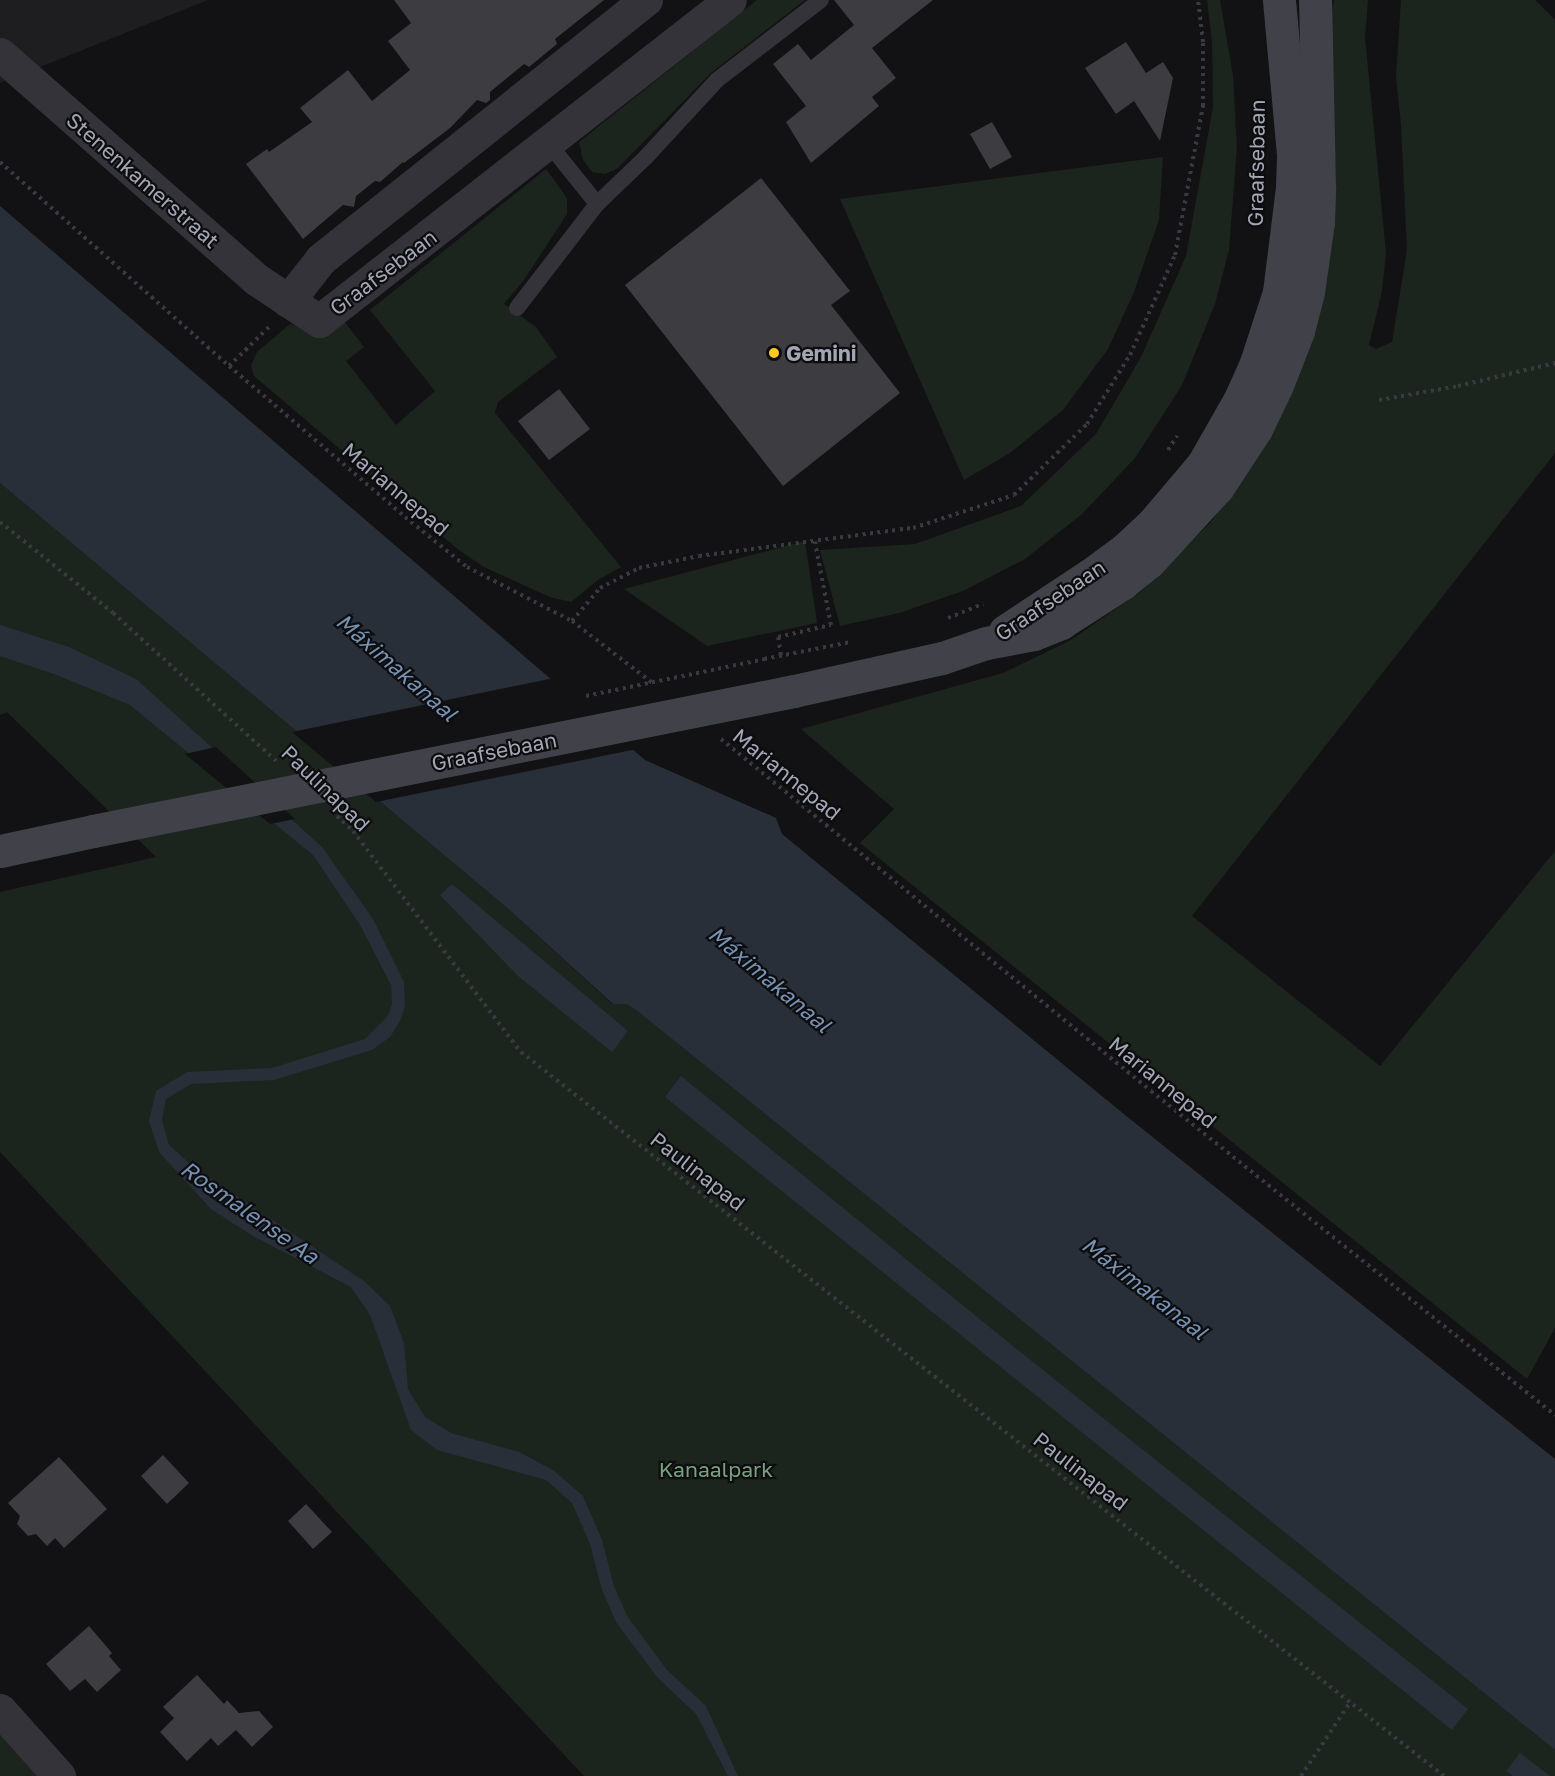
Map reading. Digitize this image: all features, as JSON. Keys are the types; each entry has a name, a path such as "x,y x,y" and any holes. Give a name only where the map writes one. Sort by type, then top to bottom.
{"main road":[{"name":"Graafsebaan","path":"986,643 1090,575 1124,550 1153,523 1203,464 1240,399 1280,292 1289,224 1293,154 1279,0"},
{"name":"Graafsebaan","path":"0,851 794,691 942,658 986,643 1034,634 1061,623 1123,583 1149,562 1196,513 1236,461 1256,429 1298,331 1314,253 1319,187 1315,0"}],"street":[{"name":"Graafsebaan","path":"646,0 321,259 288,301 319,321 549,144 730,0"},
{"name":"Stenenkamerstraat","path":"0,54 256,279 288,301"},
{"path":"0,1710 59,1776"}],"lane":[{"path":"517,308 597,204 646,157 717,80 821,0"},
{"path":"549,144 597,204"}],"path":[{"path":"572,621 600,588 639,568 699,556 913,528 1014,495 1087,424 1130,355 1175,255 1203,106 1203,42 1197,0"},
{"name":"Mariannepad","path":"0,162 229,366 466,567 572,621 662,690"},
{"path":"229,366 276,320 288,301"},
{"path":"1379,400 1458,386 1555,363"},
{"path":"1162,460 1181,431"},
{"name":"Paulinapad","path":"0,522 113,614 282,766"},
{"path":"781,655 778,637 831,625 815,542"},
{"name":"Graafsebaan","path":"941,621 992,601"},
{"path":"764,659 859,640"},
{"name":"Mariannepad","path":"717,736 1142,1084 1555,1415"},
{"name":"Paulinapad","path":"335,815 353,831 520,1052 1444,1776"},
{"path":"1301,1776 1351,1701"}],"shaded area":[{"path":"0,0 208,0 0,83"}],"green space":[{"path":"757,0 805,0 711,73 617,169 605,174 592,172 583,160 579,142"},
{"path":"1207,0 1220,0 1233,75 1237,147 1229,250 1215,304 1182,385 1135,458 1082,514 1025,559 963,591 899,613 840,626 820,550 915,544 1021,506 1096,434 1141,357 1186,256 1213,107 1212,42"},
{"path":"1334,0 1368,0 1365,37 1386,253 1382,291 1369,345 1376,349 1392,342 1407,250 1401,125 1396,77 1401,0 1535,0 1555,20 1555,453 1192,916 1380,1066 1555,851 1555,1328 1527,1379 860,843 894,809 801,729 1003,673 1071,640 1143,590 1211,522 1268,441 1312,340 1330,257 1330,27"},
{"path":"1163,157 1159,220 1134,292 1108,349 1063,410 1010,453 964,480 840,199"},
{"path":"546,169 567,198 567,214 524,280 504,304 536,327 557,357 498,402 495,413 621,567 598,580 571,602 550,597 484,567 460,551 254,376 251,365 257,352 290,324 303,328 344,321 364,347 346,361 396,425 435,391 370,310"},
{"name":"Kanaalpark","path":"0,483 506,907 612,1004 626,1004 636,1010 1555,1750 1555,1776 584,1776 0,1152 0,892 156,857 7,712 0,715"},
{"path":"805,541 817,623 707,646 624,589"},
{"path":"0,1733 39,1776 0,1776"}],"water":[{"name":"Máximakanaal","path":"0,206 645,760 776,818 782,834 1130,1119 1555,1459 1555,1750 636,1010 626,1004 613,1004 506,907 0,483"},
{"name":"Rosmalense Aa","path":"0,625 69,647 136,679 322,847 373,919 404,982 405,1006 400,1021 390,1037 372,1050 274,1080 191,1084 166,1099 162,1120 169,1145 196,1169 364,1281 390,1306 404,1343 408,1389 425,1417 451,1433 519,1452 553,1470 583,1496 602,1540 614,1586 627,1616 667,1670 706,1706 738,1776 728,1776 696,1714 658,1678 616,1622 602,1590 590,1544 572,1503 546,1480 437,1450 411,1430 370,1315 351,1287 253,1236 211,1209 159,1152 149,1121 156,1091 187,1072 272,1068 365,1039 388,1016 392,1004 391,985 360,925 313,855 130,705 54,674 0,656"},
{"path":"452,884 628,1031 612,1052 518,976 440,895"},
{"path":"681,1076 1014,1347 1468,1709 1452,1730 665,1097"},
{"path":"1520,1753 1550,1776 1513,1776 1506,1771"}],"pier":[{"path":"554,678 637,749 376,802 292,732"},
{"path":"216,747 295,819 270,824 185,754"}],"building":[{"path":"394,0 604,0 555,39 557,44 529,67 524,64 490,92 490,100 486,103 477,100 450,128 380,182 375,181 356,196 354,207 343,205 303,239 246,164 267,149 269,152 312,122 300,108 348,70 372,101 410,70 388,41 411,23"},
{"path":"834,0 933,0 872,48 896,78 872,97 879,106 811,163 786,122 806,106 773,64 798,44 811,60 854,25"},
{"path":"1126,42 1146,73 1163,62 1173,78 1160,141 1134,101 1116,114 1085,68"},
{"path":"992,122 1012,157 990,169 970,134"},
{"name":"Gemini","path":"761,178 850,291 831,305 900,393 783,486 625,285"},
{"path":"559,389 590,429 549,460 518,421"},
{"path":"163,1455 189,1483 167,1504 141,1476"},
{"path":"59,1457 107,1509 64,1548 55,1538 47,1546 36,1534 28,1536 17,1524 20,1516 8,1503"},
{"path":"306,1504 332,1532 313,1549 288,1521"},
{"path":"89,1626 112,1653 109,1656 121,1670 97,1692 85,1679 70,1691 46,1664"},
{"path":"197,1675 224,1704 227,1700 239,1713 259,1711 273,1727 252,1747 236,1730 218,1746 211,1738 187,1761 160,1732 174,1718 163,1707"}],"place":[{"name":"Gemini","path":"774,353"}]}
